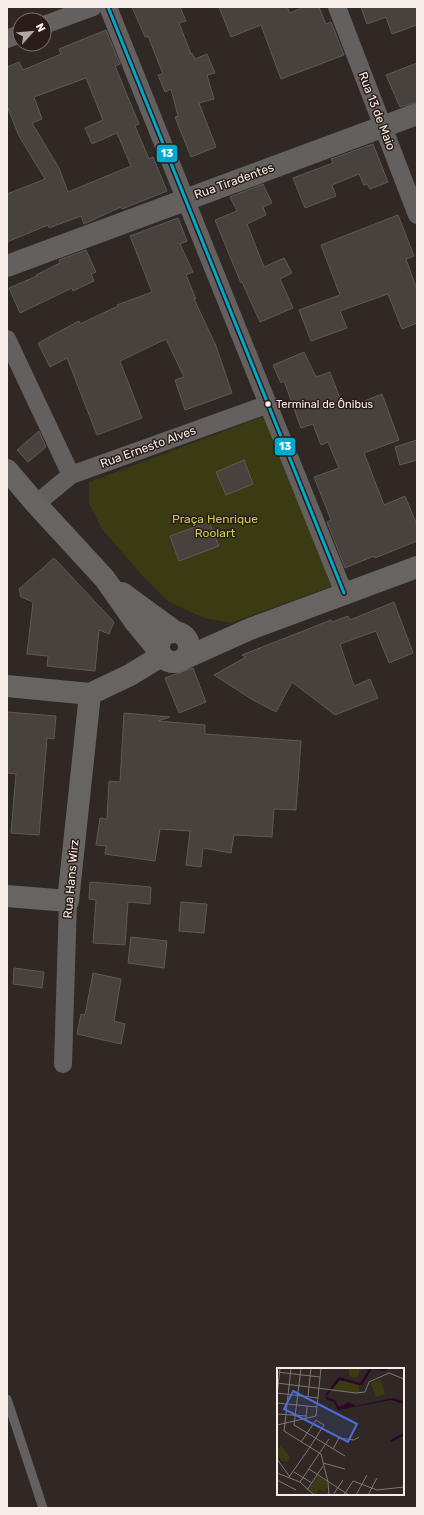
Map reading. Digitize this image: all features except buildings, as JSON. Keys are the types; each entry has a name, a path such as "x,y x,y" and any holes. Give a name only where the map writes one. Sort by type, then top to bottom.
{"main road":[{"path":"7,470 105,580 135,622 167,656"},
{"path":"7,686 90,694 167,656 250,628 417,567"},
{"path":"105,580 176,631"},
{"path":"130,675 140,652 135,622"},
{"path":"167,656 160,639 168,632 228,633 250,628"},
{"name":"Rua Hans Wirz","path":"68,901 90,694"},
{"path":"7,896 68,901"}],"street":[{"path":"52,22 93,7"},
{"path":"108,7 184,199 269,404 344,593"},
{"name":"Rua 13 de Maio","path":"337,7 417,215"},
{"name":"Rua Tiradentes","path":"7,266 184,199 417,114"},
{"path":"7,340 71,475"},
{"name":"Rua Ernesto Alves","path":"36,504 71,475 269,404"},
{"name":"Rua Hans Wirz","path":"63,1064 68,901"}],"lane":[{"path":"7,1399 43,1508"}],"green space":[{"name":"Praça Henrique Roolart","path":"264,416 332,586 231,623 204,618 169,602 142,575 102,529 89,503 89,482"}],"transit line":[{"name":"13","path":"108,7 344,593"}],"place":[{"name":"Terminal de Ônibus","path":"268,404"}]}
